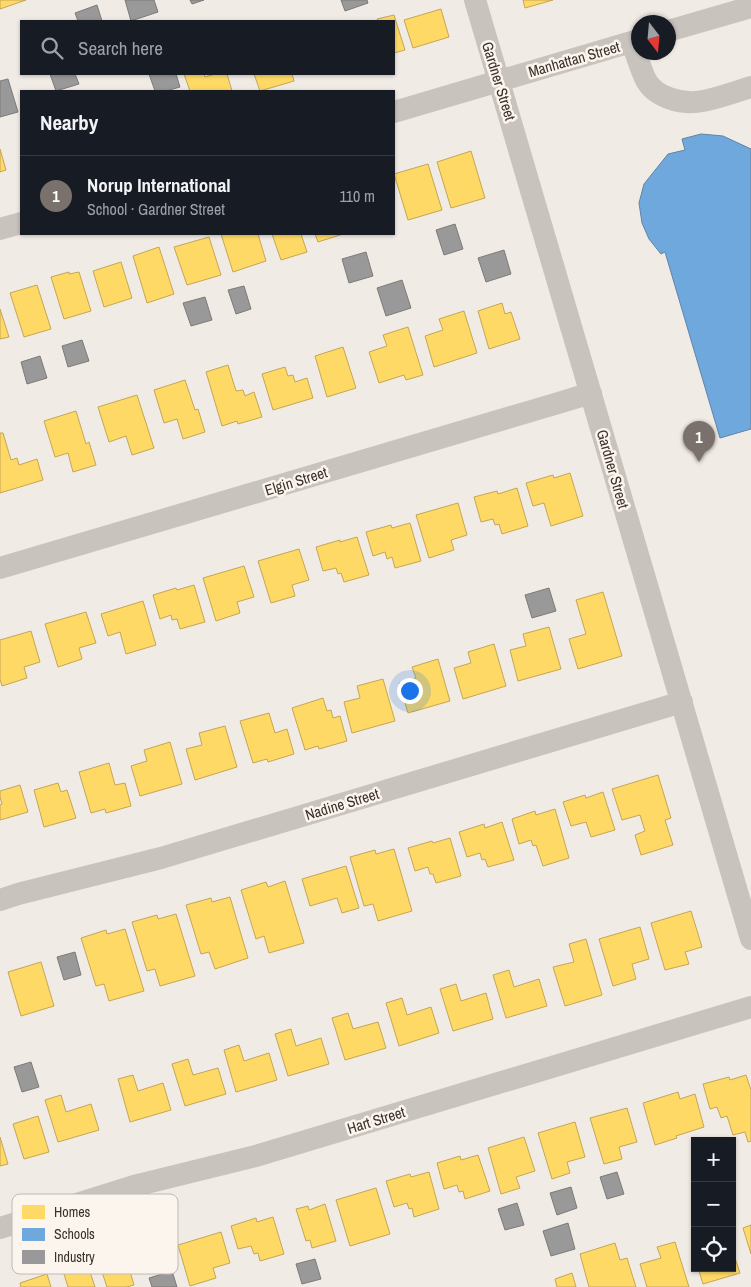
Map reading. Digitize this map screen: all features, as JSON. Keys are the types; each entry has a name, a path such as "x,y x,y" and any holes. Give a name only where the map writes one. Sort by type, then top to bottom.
{"street":[{"name":"Gardner Street","path":"475,0 751,939"},
{"path":"676,29 751,7"},
{"name":"Manhattan Street","path":"395,112 631,42"},
{"path":"640,60 646,80 657,92 670,98 684,101 701,101 751,87"},
{"path":"0,229 20,223"},
{"name":"Elgin Street","path":"0,568 591,393"},
{"name":"Nadine Street","path":"0,900 161,858 682,702"},
{"name":"Hart Street","path":"108,1194 256,1156 751,1007"},
{"name":"Hart Street","path":"0,1228 12,1224"}],"building: Homes":[{"path":"0,0 26,0 0,9"},
{"path":"523,0 553,0 525,8"},
{"path":"441,9 449,37 413,48 404,20"},
{"path":"394,15 405,50 395,53 395,20 377,19"},
{"path":"184,75 204,75 205,77 227,75 232,90 190,90"},
{"path":"254,75 292,75 294,81 260,90"},
{"path":"0,149 6,170 0,172"},
{"path":"471,151 485,198 451,208 437,162"},
{"path":"428,164 442,210 408,220 395,174"},
{"path":"221,235 258,235 266,261 233,272"},
{"path":"272,235 301,235 307,252 281,260"},
{"path":"315,235 340,235 318,242"},
{"path":"209,237 221,275 187,285 174,247"},
{"path":"159,247 174,294 147,303 133,256"},
{"path":"121,262 132,298 104,307 93,271"},
{"path":"69,272 69,274 79,272 91,311 64,319 51,277"},
{"path":"37,285 51,329 24,337 10,293"},
{"path":"502,303 505,314 511,312 520,339 489,349 478,311"},
{"path":"0,309 9,337 0,339"},
{"path":"464,311 477,353 434,367 425,336 443,330 439,319"},
{"path":"408,327 423,375 406,380 404,375 379,383 369,352 387,346 383,335"},
{"path":"343,347 356,388 327,397 315,356"},
{"path":"228,365 236,391 243,390 245,396 254,392 262,417 238,424 237,421 222,426 206,372"},
{"path":"285,367 288,376 293,375 295,382 307,378 313,398 273,410 262,374"},
{"path":"185,380 195,410 198,409 205,432 183,439 177,419 164,423 154,390"},
{"path":"137,395 154,448 132,455 126,436 109,442 98,407"},
{"path":"76,411 86,444 89,442 96,465 73,472 68,453 55,457 44,421"},
{"path":"0,433 3,433 11,460 17,458 19,465 37,459 43,480 0,493"},
{"path":"570,473 583,516 551,526 544,503 533,506 526,483 553,475 554,478"},
{"path":"517,488 528,526 502,534 499,524 495,525 493,519 481,522 474,497 497,491 498,494"},
{"path":"458,503 467,535 451,540 454,550 429,558 416,515"},
{"path":"410,523 421,561 395,568 392,557 387,559 385,552 373,556 366,532 391,525 392,528"},
{"path":"357,537 369,575 344,582 341,573 338,574 336,568 323,571 316,547"},
{"path":"299,549 309,580 292,585 295,596 271,603 258,561"},
{"path":"244,566 254,597 237,602 240,613 216,621 203,578"},
{"path":"194,585 205,622 180,629 177,619 172,620 171,615 160,619 153,595"},
{"path":"603,592 622,656 578,669 569,639 586,634 576,600"},
{"path":"143,601 156,645 126,654 120,632 108,636 101,614"},
{"path":"86,612 96,643 79,648 82,659 58,667 45,624"},
{"path":"549,627 561,669 518,681 510,650 526,646 523,634"},
{"path":"31,631 40,662 24,667 27,678 2,686 0,679 0,640"},
{"path":"494,644 506,686 463,699 454,668 471,663 468,652"},
{"path":"438,659 450,701 408,713 399,683 416,678 412,667"},
{"path":"383,679 395,721 352,733 344,702 360,698 357,686"},
{"path":"323,698 327,711 331,710 333,718 340,716 347,741 319,749 318,746 305,750 292,708"},
{"path":"269,713 275,733 287,729 294,754 268,762 267,759 253,763 240,721"},
{"path":"225,726 237,767 195,780 186,749 202,745 199,733"},
{"path":"170,742 182,784 140,796 131,766 147,761 144,750"},
{"path":"109,763 115,785 125,783 131,806 106,813 105,809 91,813 79,772"},
{"path":"658,775 671,818 665,820 673,845 641,855 635,835 645,831 640,815 622,820 612,789"},
{"path":"58,783 61,792 67,790 76,818 44,827 34,790"},
{"path":"20,785 28,812 0,820 0,805 2,804 0,791"},
{"path":"603,792 615,830 591,837 586,822 571,826 563,802 585,795 586,798"},
{"path":"555,809 569,858 543,866 536,845 533,846 531,840 519,844 512,819 535,811 536,815"},
{"path":"502,822 514,860 488,867 485,859 482,860 480,853 467,857 459,832 484,824 485,828"},
{"path":"450,838 461,876 436,883 428,867 415,871 408,848"},
{"path":"394,849 412,911 378,921 373,904 364,906 350,857 375,850 376,854"},
{"path":"346,866 359,908 342,913 337,898 310,906 302,879"},
{"path":"285,881 304,943 269,953 264,936 256,939 241,890 266,882 268,887"},
{"path":"230,897 248,958 215,969 209,952 201,954 186,905 211,898 212,902"},
{"path":"691,911 702,947 685,952 689,964 665,970 651,923"},
{"path":"176,914 195,976 160,986 155,969 147,971 132,922 157,915 158,919"},
{"path":"640,927 649,959 632,964 636,979 613,986 599,939"},
{"path":"125,929 144,991 109,1001 104,984 96,986 81,938 106,930 107,934"},
{"path":"586,939 602,995 565,1006 553,967 574,962 569,944"},
{"path":"41,962 54,1006 21,1016 8,972"},
{"path":"509,970 514,987 539,979 547,1006 506,1018 493,975"},
{"path":"456,984 461,1001 486,993 493,1019 453,1031 440,989"},
{"path":"402,998 407,1015 431,1007 439,1033 399,1046 386,1003"},
{"path":"348,1013 353,1029 378,1022 386,1048 345,1060 332,1018"},
{"path":"291,1029 296,1046 321,1038 329,1064 288,1076 275,1034"},
{"path":"239,1045 244,1061 269,1053 277,1080 236,1092 224,1050"},
{"path":"188,1059 193,1075 218,1068 226,1094 185,1106 172,1064"},
{"path":"133,1075 138,1091 163,1083 171,1110 130,1122 118,1079"},
{"path":"746,1075 751,1090 751,1141 748,1142 745,1132 733,1135 727,1116 721,1118 717,1107 710,1109 703,1084 729,1077 730,1080"},
{"path":"678,1092 680,1099 695,1094 704,1127 655,1145 643,1103"},
{"path":"61,1095 66,1112 91,1104 99,1130 58,1142 45,1100"},
{"path":"627,1108 637,1142 619,1147 622,1159 604,1164 590,1118"},
{"path":"38,1116 49,1152 24,1159 13,1124"},
{"path":"575,1122 585,1157 567,1162 570,1173 552,1179 538,1133"},
{"path":"0,1137 8,1164 0,1166"},
{"path":"524,1137 535,1171 516,1177 520,1188 501,1194 488,1148"},
{"path":"478,1155 490,1191 465,1199 463,1191 459,1192 457,1185 444,1189 437,1163 460,1156 461,1160"},
{"path":"429,1172 439,1209 414,1217 412,1208 409,1209 407,1203 394,1207 386,1181 410,1174 411,1177"},
{"path":"376,1188 390,1234 350,1246 336,1200"},
{"path":"325,1204 336,1241 312,1248 310,1240 306,1241 296,1209 308,1206 309,1210"},
{"path":"273,1217 284,1254 260,1261 258,1253 254,1254 251,1246 238,1249 231,1226 256,1218 257,1222"},
{"path":"751,1225 751,1254 743,1228"},
{"path":"221,1232 230,1263 213,1268 216,1278 190,1286 178,1245"},
{"path":"675,1242 689,1287 647,1287 640,1264 661,1258 657,1247"},
{"path":"615,1243 620,1260 627,1258 636,1287 589,1287 580,1254"},
{"path":"736,1261 740,1273 703,1284 699,1272 736,1272"},
{"path":"572,1273 576,1287 557,1287 555,1279"},
{"path":"47,1274 51,1287 21,1287 20,1283"},
{"path":"64,1274 91,1274 95,1287 68,1287"},
{"path":"103,1274 131,1274 134,1285 107,1287"}],"building: Schools":[{"path":"701,134 723,136 751,149 751,429 720,438 665,252 661,254 649,239 642,223 639,203 644,184 668,154 685,150 682,139"}],"building: Industry":[{"path":"125,0 154,0 158,12 131,20"},
{"path":"190,0 204,0 192,4"},
{"path":"341,0 367,0 368,3 345,11"},
{"path":"97,5 102,20 78,20 75,13"},
{"path":"50,75 75,75 79,84 56,90"},
{"path":"149,75 176,75 180,87 170,90 155,90"},
{"path":"8,79 18,112 0,117 0,81"},
{"path":"455,224 463,249 444,255 436,230"},
{"path":"504,250 511,274 486,282 478,258"},
{"path":"366,252 373,276 349,283 342,259"},
{"path":"402,280 411,308 386,316 377,288"},
{"path":"244,286 251,309 236,314 228,290"},
{"path":"205,297 212,320 191,326 183,303"},
{"path":"82,340 89,361 68,367 62,346"},
{"path":"40,356 47,378 27,384 21,362"},
{"path":"549,588 556,611 532,618 525,595"},
{"path":"75,952 81,975 64,980 57,957"},
{"path":"31,1062 39,1087 22,1092 14,1067"},
{"path":"617,1172 624,1194 607,1199 600,1177"},
{"path":"571,1187 577,1208 557,1215 550,1193"},
{"path":"517,1203 524,1225 505,1230 498,1209"},
{"path":"568,1223 575,1249 551,1256 543,1231"},
{"path":"315,1259 321,1279 302,1284 296,1264"},
{"path":"162,1274 173,1274 177,1287 152,1287 149,1278"}],"place":[{"name":"Norup International","path":"699,462"}]}
